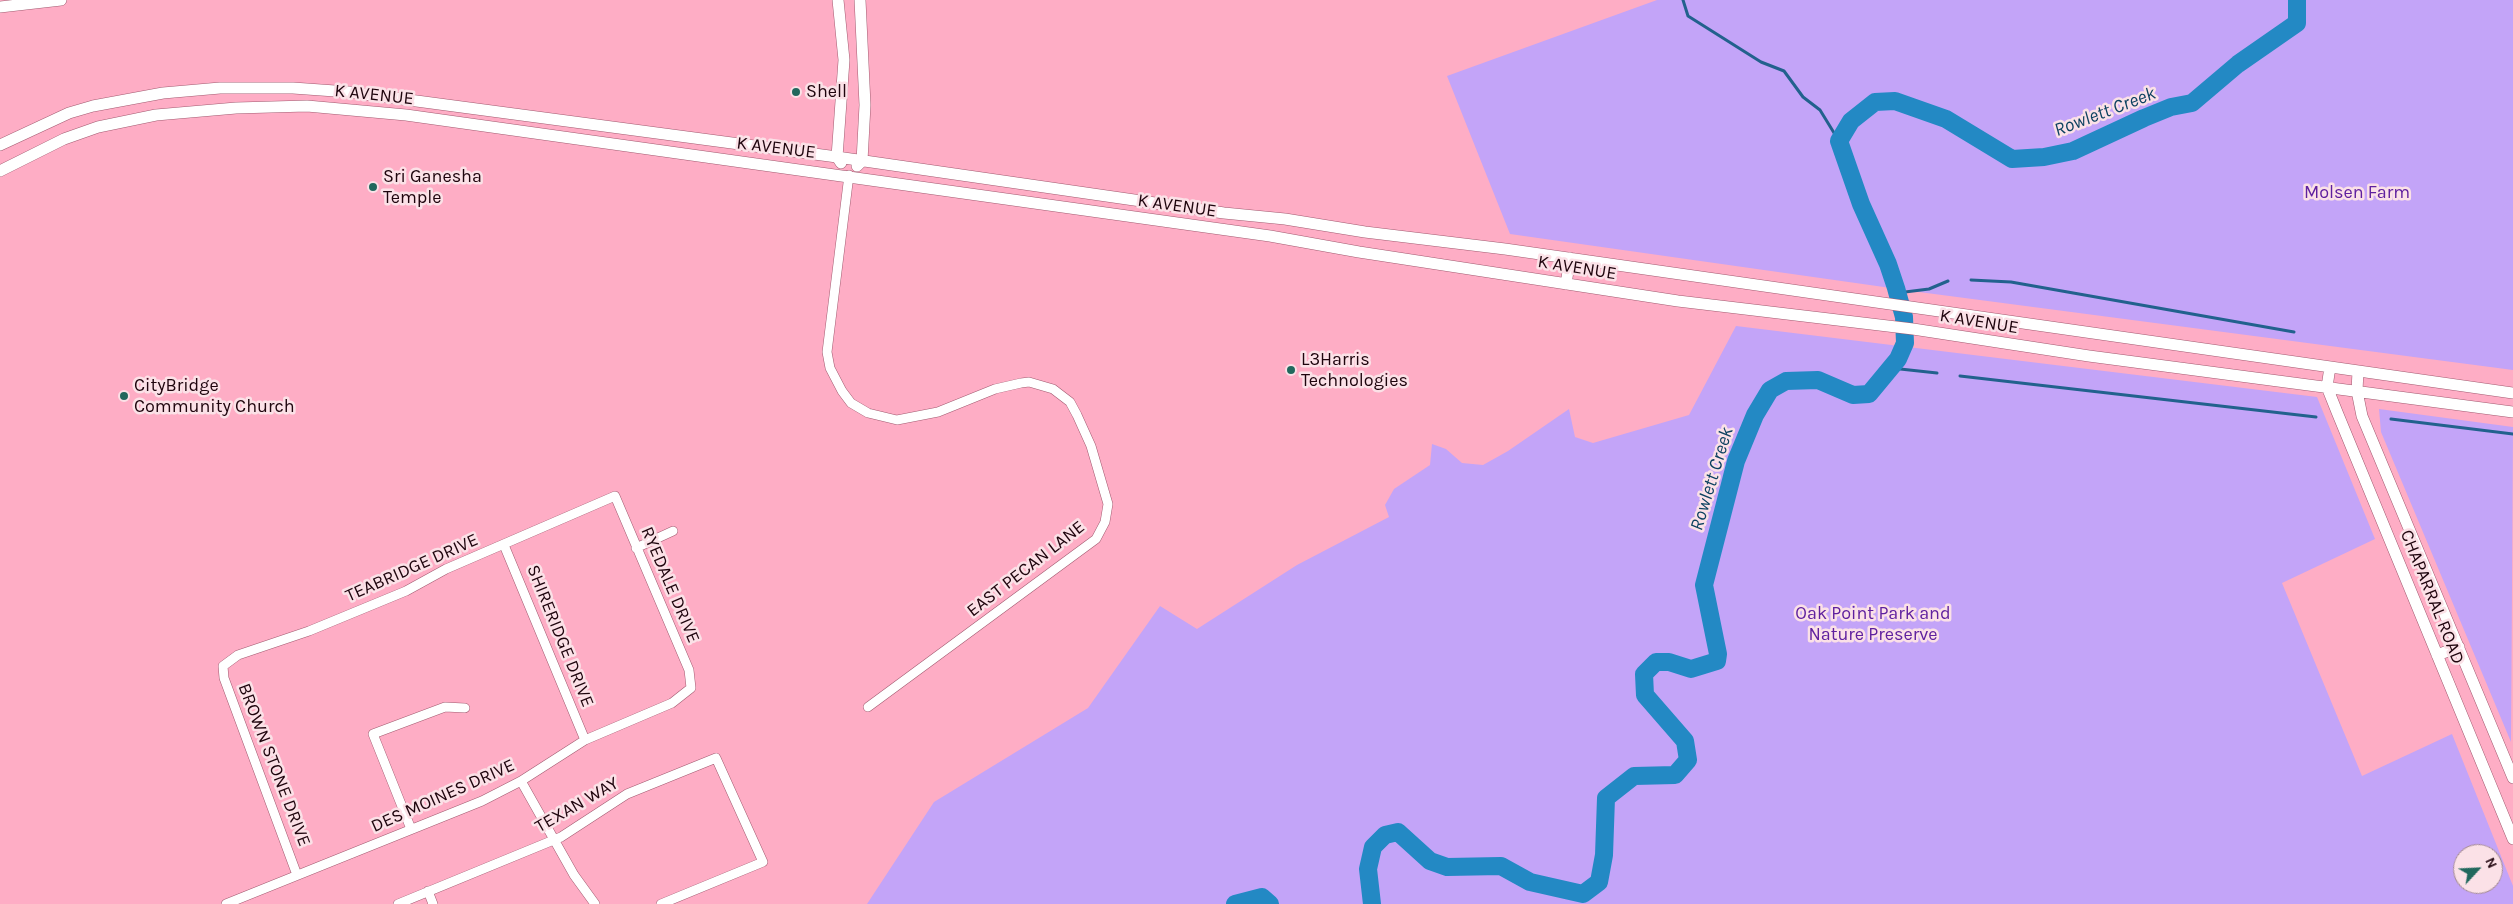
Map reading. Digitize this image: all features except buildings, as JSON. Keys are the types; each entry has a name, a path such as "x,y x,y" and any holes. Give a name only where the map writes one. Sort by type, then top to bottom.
{"main road":[{"path":"0,7 61,0"},
{"path":"838,0 844,60 837,157 849,175 862,161 864,60 860,0"},
{"path":"844,60 864,60"},
{"name":"K AVENUE","path":"0,145 42,124 93,106 163,93 195,89 293,88 350,92 423,100 564,122 837,157 1224,214 1285,219 1381,234 1570,258 1830,297 2513,393"},
{"path":"93,106 98,127"},
{"name":"K AVENUE","path":"0,171 38,150 98,127 124,120 184,111 307,106 406,115 562,138 849,175 1270,236 1379,255 1678,301 1826,318 2089,356 2513,412"},
{"path":"562,138 564,122"},
{"path":"697,155 701,139"},
{"path":"1223,230 1224,214"},
{"path":"1379,255 1381,234"},
{"path":"1566,284 1570,258"},
{"name":"CHAPARRAL ROAD","path":"2330,367 2328,387 2513,839"},
{"name":"CHAPARRAL ROAD","path":"2353,371 2362,416 2513,778"},
{"path":"2437,655 2458,647"}],"street":[{"name":"EAST PECAN LANE","path":"849,175 827,352 830,368 842,391 851,403 868,413 897,420 938,412 995,388 1021,383 1029,382 1053,390 1070,402 1078,415 1091,446 1108,504 1105,522 1096,539 868,707"},
{"name":"TEABRIDGE DRIVE","path":"223,666 238,655 309,631 406,591 446,569 615,496"},
{"name":"RYEDALE DRIVE","path":"615,496 689,670 691,688"},
{"path":"636,548 673,531"},
{"name":"SHIRERIDGE DRIVE","path":"504,544 585,740"},
{"name":"BROWN STONE DRIVE","path":"223,666 224,678 297,875"},
{"name":"DES MOINES DRIVE","path":"226,904 482,801 521,781 585,740 672,703 691,688"},
{"path":"411,829 374,734 445,707 466,708"},
{"name":"TEXAN WAY","path":"398,904 554,840 627,794 716,758 763,862 661,904"},
{"path":"521,781 554,840 595,904"},
{"path":"428,891 433,904"}],"green space":[{"name":"Molsen Farm","path":"1657,0 2513,0 2513,370 1919,292 1510,234 1447,76"},
{"name":"Oak Point Park and Nature Preserve","path":"1736,326 2317,397 2375,539 2282,583 2362,776 2452,734 2496,844 2453,844 2453,894 2503,894 2503,861 2513,886 2513,904 867,904 934,802 1088,708 1160,606 1197,629 1297,565 1389,517 1385,505 1394,489 1430,465 1432,444 1446,449 1462,463 1483,465 1508,451 1569,409 1575,437 1593,443 1689,415"},
{"path":"2379,409 2513,427 2511,742 2381,432"}],"waterway":[{"path":"1683,0 1688,16 1761,62 1784,71 1803,97 1820,110 1839,141"},
{"name":"Rowlett Creek","path":"1372,904 1368,869 1373,847 1385,835 1398,832 1430,861 1447,867 1501,866 1530,882 1583,894 1599,882 1604,855 1606,798 1634,776 1675,775 1688,760 1685,741 1645,695 1644,674 1656,662 1669,662 1691,669 1717,661 1718,654 1704,585 1736,461 1755,415 1770,390 1786,381 1818,380 1853,395 1869,394 1898,359 1905,343 1904,317 1896,288 1888,264 1861,204 1839,141 1851,121 1875,102 1895,101 1946,119 2012,159 2044,157 2073,151 2171,107 2192,103 2238,64 2297,23 2297,0"},
{"path":"1971,280 2011,282 2294,332"},
{"path":"1897,293 1929,289 1948,281"},
{"path":"1891,368 1937,373"},
{"path":"1960,376 2316,417"},
{"path":"2391,419 2513,434"},
{"name":"Rowlett Creek","path":"1235,904 1262,897 1270,904"}],"place":[{"name":"Shell","path":"796,92"},
{"name":"Sri Ganesha Temple","path":"373,187"},
{"name":"L3Harris Technologies","path":"1291,370"},
{"name":"CityBridge Community Church","path":"124,396"}]}
